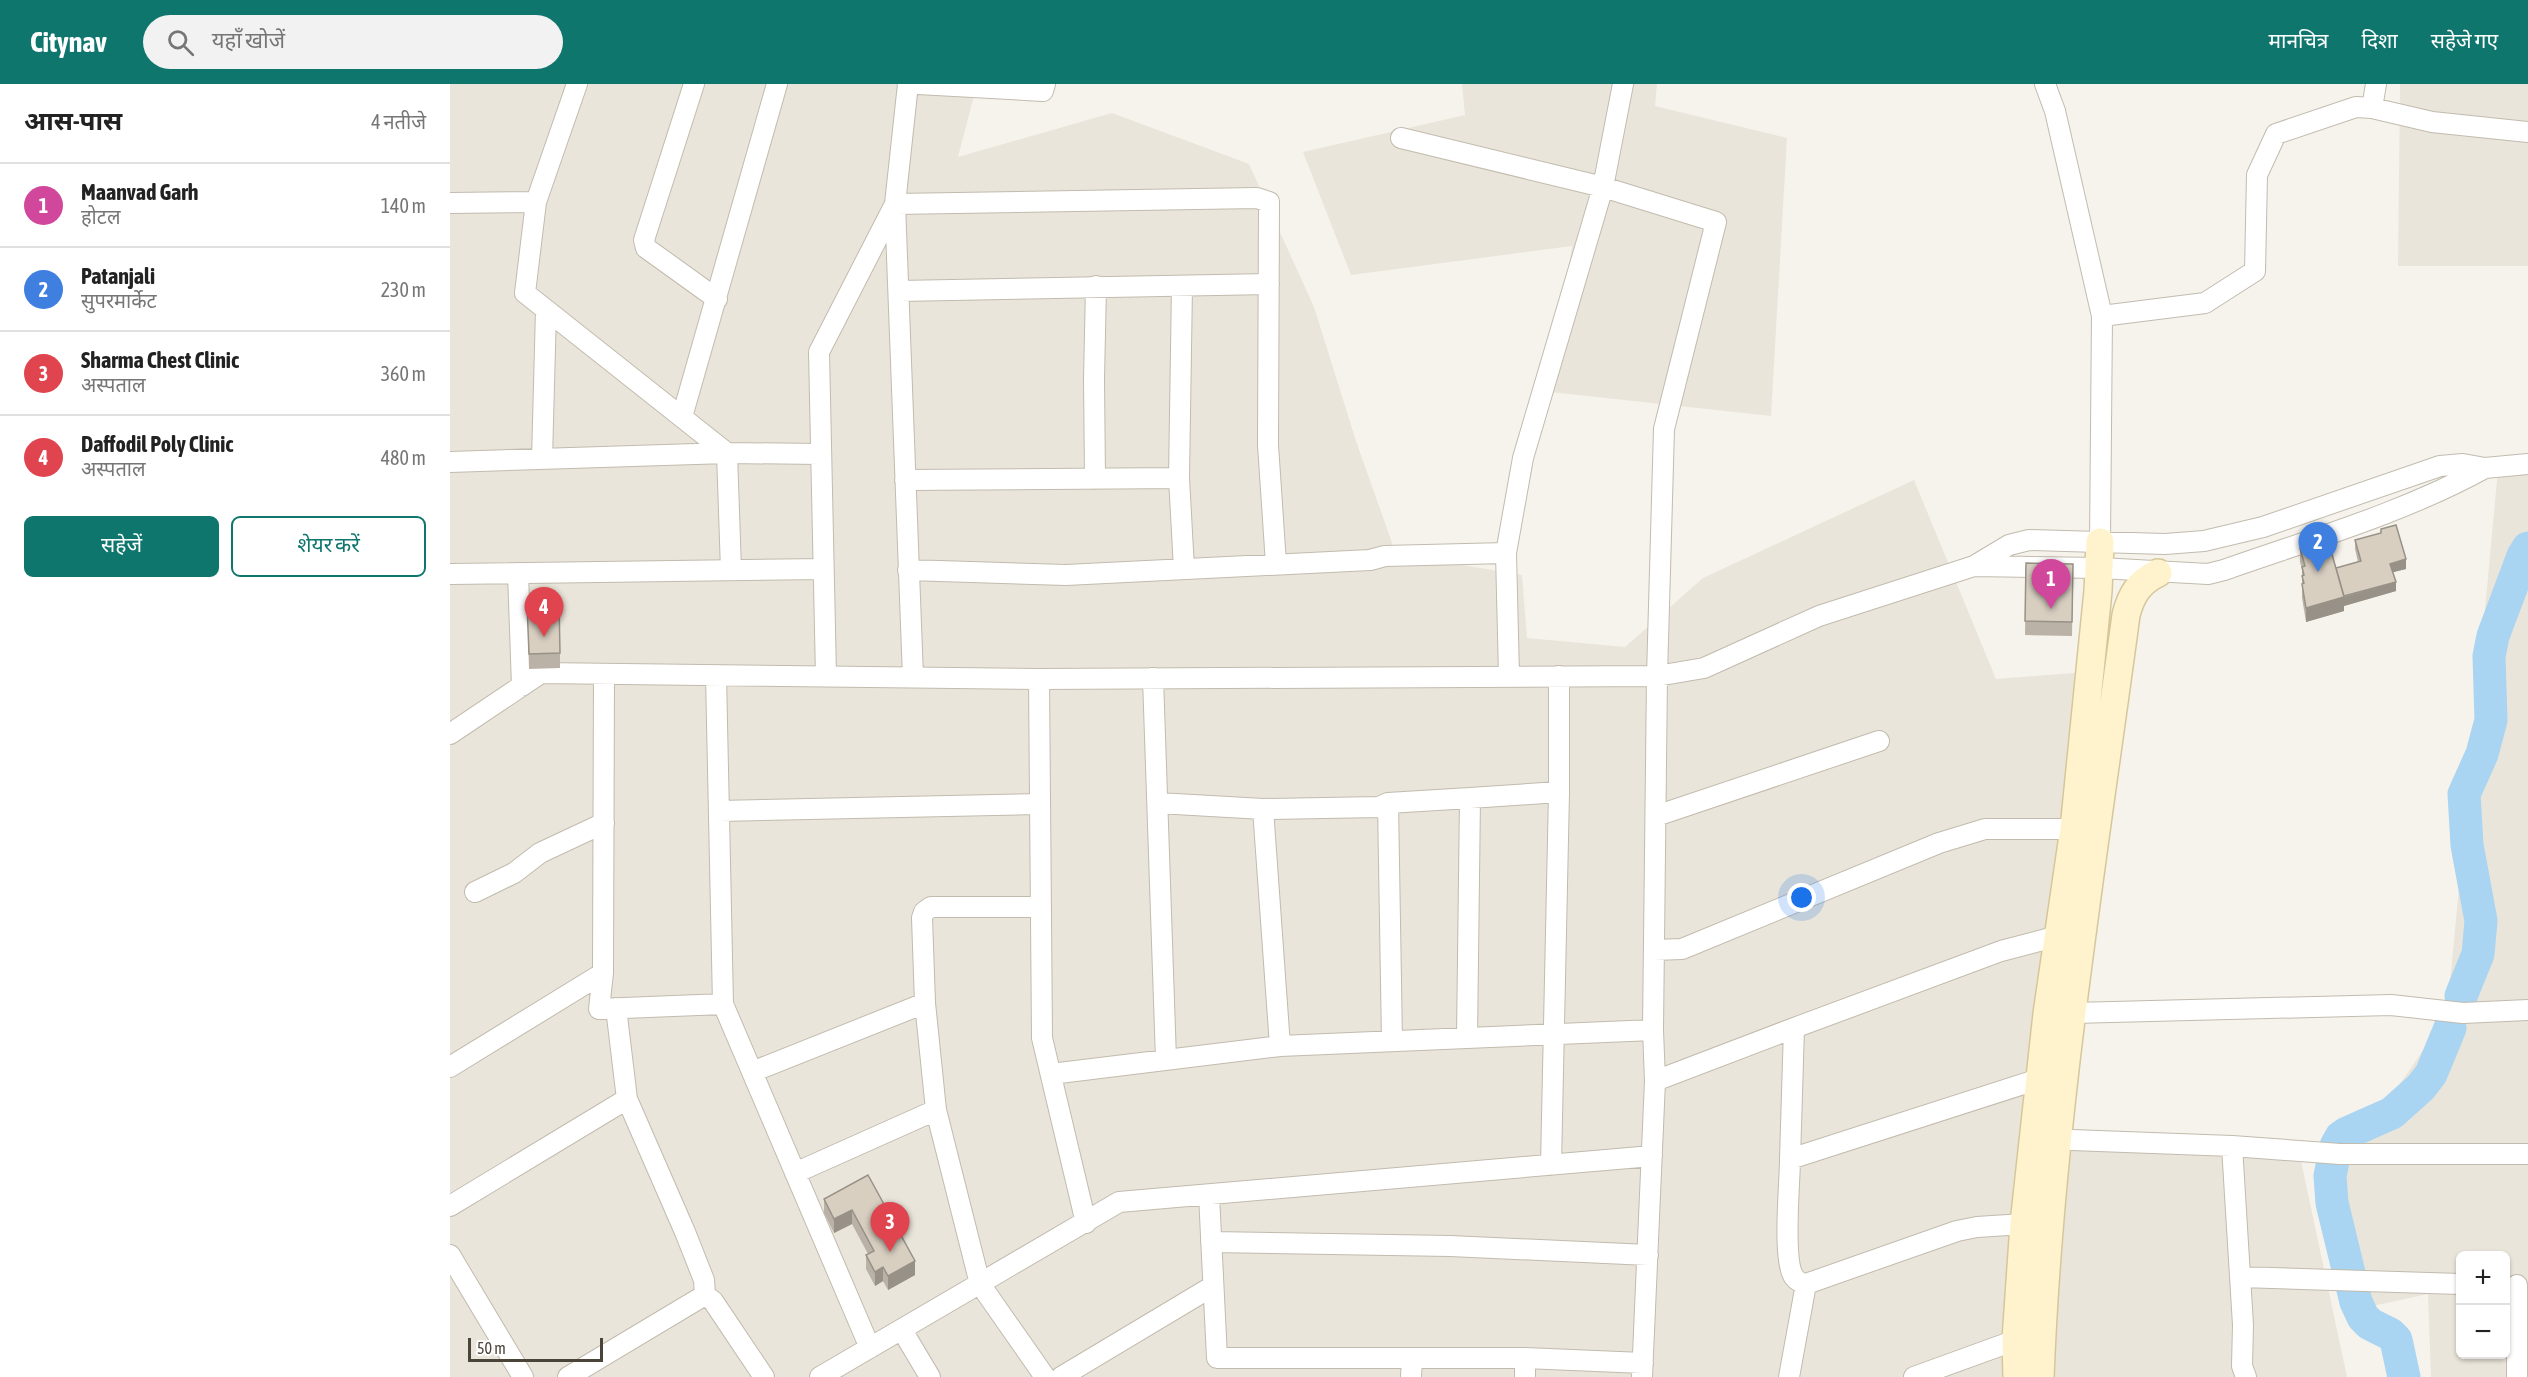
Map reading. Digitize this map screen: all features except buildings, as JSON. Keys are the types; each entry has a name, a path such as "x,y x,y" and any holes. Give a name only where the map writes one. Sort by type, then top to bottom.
{"street":[{"path":"577,84 536,202 525,293 727,453 730,570"},
{"path":"694,84 644,240 646,248 717,299"},
{"path":"682,417 777,84"},
{"path":"908,84 895,204 912,677"},
{"path":"918,84 1043,91 1045,84"},
{"path":"1509,676 1506,554 1523,458 1603,187 1623,84"},
{"path":"2040,1377 2044,1286 2045,1139 2039,1079 2074,829 2100,555 2102,316 2055,111 2045,84"},
{"path":"2372,108 2376,84"},
{"path":"2102,316 2205,303 2255,271 2257,176 2276,134 2356,107 2372,108 2432,122 2528,132"},
{"path":"1209,1194 1216,1358 1412,1368 1642,1370 1655,1081 1653,1030 1657,676 1664,429 1716,222 1603,187 1401,138"},
{"path":"895,204 1257,198 1269,202 1268,445 1276,564"},
{"path":"450,203 536,202"},
{"path":"826,676 819,352 895,204"},
{"path":"898,291 1269,284"},
{"path":"1095,479 1096,286"},
{"path":"1182,286 1179,478 1184,569"},
{"path":"542,459 546,310"},
{"path":"450,462 727,453 821,454"},
{"path":"450,734 541,673 1040,679 1657,676 1704,668 1819,616 1974,566 2100,555 2204,541 2263,527 2440,466 2463,464 2485,468 2528,464"},
{"path":"2100,555 2158,573 2208,574 2403,506 2452,486 2485,468"},
{"path":"905,480 1179,478"},
{"path":"908,570 1066,574 1370,560 1385,556 1506,554"},
{"path":"450,574 824,569"},
{"path":"518,573 522,686"},
{"path":"2017,1377 2016,1340 2024,1224 2073,1013 2126,615 2133,594 2148,578 2158,573"},
{"path":"604,674 603,973 599,1009 723,1004"},
{"path":"716,675 723,1004 870,1348"},
{"path":"1551,1165 1556,1034 1559,676"},
{"path":"1154,678 1166,1060"},
{"path":"1040,679 1042,1038 1086,1222"},
{"path":"1656,816 1879,741"},
{"path":"1158,803 1263,809 1379,807 1388,803 1559,792"},
{"path":"1467,1038 1470,798"},
{"path":"1388,803 1392,1041"},
{"path":"719,811 1040,804"},
{"path":"1263,809 1280,1046"},
{"path":"476,892 514,873 540,853 604,823"},
{"path":"1654,950 1682,948 1940,843 1985,829 2074,829"},
{"path":"1041,907 931,907 924,912 922,918 925,1003 936,1110 980,1284 1045,1377"},
{"path":"1655,1081 2001,951 2058,936"},
{"path":"450,1067 603,973"},
{"path":"752,1072 925,1003"},
{"path":"2073,1013 2391,1005 2463,1013 2528,1010"},
{"path":"616,1008 627,1100 689,1242 704,1280 705,1295 713,1301 764,1377"},
{"path":"1794,1028 1788,1257 1794,1276 1801,1283 1806,1284 1957,1232 1977,1227 2024,1224"},
{"path":"1051,1074 1280,1046 1653,1030"},
{"path":"1790,1159 2039,1079"},
{"path":"450,1206 627,1100"},
{"path":"795,1173 936,1110"},
{"path":"2045,1139 2232,1146 2331,1153 2528,1154"},
{"path":"2232,1146 2241,1277 2242,1366 2246,1377"},
{"path":"820,1377 1119,1202 1652,1156"},
{"path":"1211,1242 1450,1246 1648,1255"},
{"path":"450,1255 523,1377"},
{"path":"2241,1277 2456,1284"},
{"path":"1789,1377 1806,1284"},
{"path":"2517,1285 2517,1377"},
{"path":"1061,1377 1213,1286"},
{"path":"568,1377 705,1295"},
{"path":"902,1329 930,1377"},
{"path":"1914,1377 2016,1340"}],"shaded area":[{"path":"450,84 977,84 958,157 1112,113 1249,164 1314,307 1356,441 1396,554 1522,575 1527,638 1625,647 1703,578 1914,480 1996,679 2086,672 2030,1142 2300,1156 2347,1377 450,1377"},
{"path":"1462,84 1657,84 1655,106 1787,138 1771,416 1551,392 1572,246 1351,275 1303,152 1465,115"},
{"path":"2400,84 2528,84 2528,266 2398,266"},
{"path":"2528,467 2528,1377 2431,1377 2428,1294 2368,1307 2334,1181 2447,1015 2498,470"}],"waterway":[{"path":"2461,996 2478,954 2481,921 2467,845 2464,794 2482,754 2491,720 2489,656 2493,636 2528,548"},
{"path":"2404,1377 2396,1340 2390,1334 2370,1324 2363,1317 2356,1302 2332,1203 2330,1176 2336,1146 2341,1137 2392,1113 2421,1087 2431,1074 2450,1028"}],"place":[{"name":"Patanjali","path":"2318,572"},
{"name":"Maanvad Garh","path":"2051,609"},
{"name":"Daffodil Poly Clinic","path":"544,637"},
{"name":"Sharma Chest Clinic","path":"890,1252"}]}
